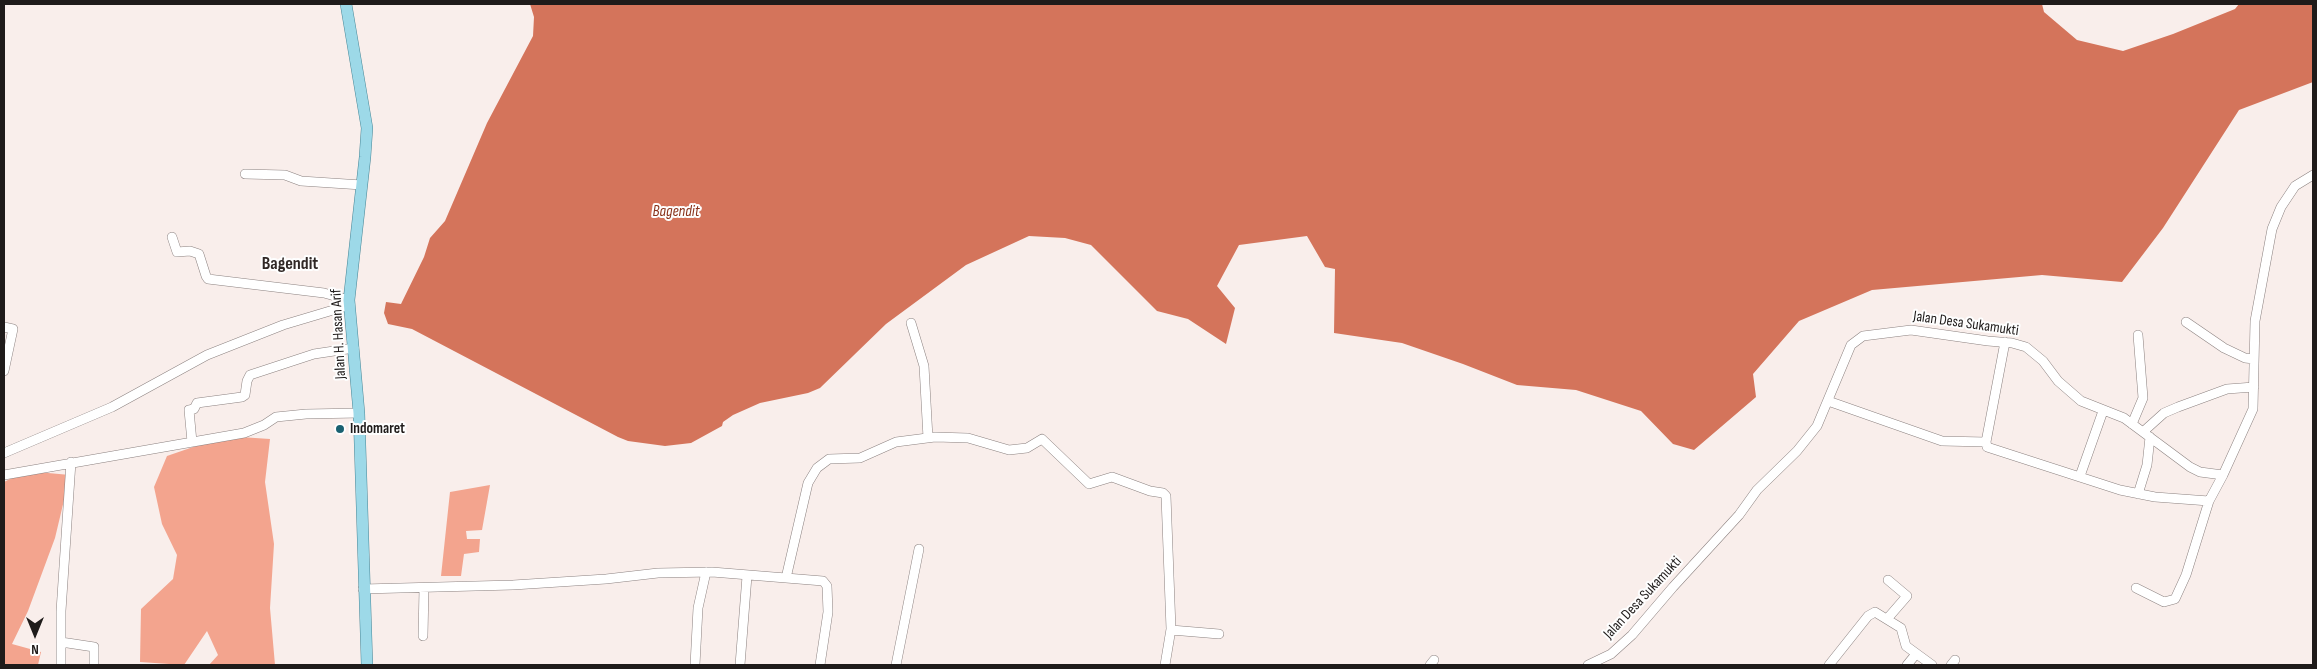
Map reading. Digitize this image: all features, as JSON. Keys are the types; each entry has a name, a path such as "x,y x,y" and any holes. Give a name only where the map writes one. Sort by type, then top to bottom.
{"main road":[{"name":"Jalan H. Hasan Arif","path":"346,4 366,128 362,185 349,303 359,413 363,589 367,665"}],"street":[{"path":"245,174 285,175 298,180 362,185"},
{"path":"2136,588 2164,602 2175,599 2186,575 2209,501 2223,475 2252,409 2254,337 2259,292 2272,229 2281,207 2295,186 2313,175"},
{"path":"172,237 178,252 190,251 199,254 208,279 324,293 349,303"},
{"path":"4,452 112,407 207,356 283,325 349,303"},
{"path":"2186,322 2224,348 2245,358 2254,359"},
{"path":"911,323 924,366 928,438"},
{"path":"4,327 13,329 4,365"},
{"name":"Jalan Desa Sukamukti","path":"1588,665 1611,654 1632,635 1739,515 1757,490 1797,451 1817,426 1851,345 1863,336 1911,330 2005,342 2026,347 2043,361 2058,382 2081,401 2132,424 2190,467 2200,472 2223,475"},
{"path":"2132,424 2142,398 2138,335"},
{"path":"2005,342 1986,442 1987,447 2120,490 2155,498 2209,501"},
{"path":"192,442 189,410 194,408 197,403 244,397 250,375 314,354 354,348"},
{"path":"2138,494 2147,465 2147,434 2164,413 2178,406 2227,389 2238,387 2254,388"},
{"path":"1828,401 1942,441 1986,442"},
{"path":"2080,476 2102,411"},
{"path":"4,475 244,432 264,425 276,417 306,414 359,413"},
{"path":"786,578 803,515 808,483 817,468 829,459 860,458 896,442 928,438 964,437 1009,450 1027,448 1042,439 1089,484 1112,478 1150,491 1163,493 1166,500 1171,630 1165,665"},
{"path":"60,665 71,462"},
{"path":"896,665 919,549"},
{"path":"363,589 424,588 606,579 658,573 706,572 823,581 826,586 828,612 820,665"},
{"path":"695,665 698,608 706,572"},
{"path":"740,665 746,576"},
{"path":"1887,619 1907,596 1888,580"},
{"path":"423,636 424,588"},
{"path":"1829,665 1871,613 1875,612 1901,628 1906,646 1932,665"},
{"path":"1171,630 1219,634"},
{"path":"61,642 94,647 94,665"},
{"path":"1907,665 1916,654"}],"shaded area":[{"path":"225,436 270,439 265,482 274,544 270,608 275,665 209,665 218,655 207,631 184,665 140,662 141,609 173,579 177,555 162,524 154,487 167,456"},
{"path":"26,471 70,475 55,538 28,611 12,644 41,652 38,665 4,665 4,482"},
{"path":"490,485 482,530 466,531 467,539 480,539 479,552 464,554 461,576 441,576 450,492"}],"water":[{"name":"Bagendit","path":"530,4 2042,4 2044,12 2077,40 2123,51 2173,34 2235,9 2239,4 2313,4 2313,82 2239,110 2163,228 2122,282 2042,275 1872,290 1799,321 1753,374 1756,397 1694,450 1673,444 1641,411 1576,390 1517,385 1402,343 1334,333 1335,269 1325,267 1307,236 1239,245 1217,286 1235,308 1226,344 1188,319 1157,311 1091,245 1065,238 1029,236 966,265 886,324 820,388 808,393 760,403 733,415 723,422 722,426 691,443 665,446 628,441 618,437 412,329 388,324 384,313 386,302 401,304 424,257 430,238 445,221 487,123 533,36 534,17"}],"place":[{"name":"Indomaret","path":"340,429"}],"district":[{"name":"Bagendit","path":"290,264"}]}
